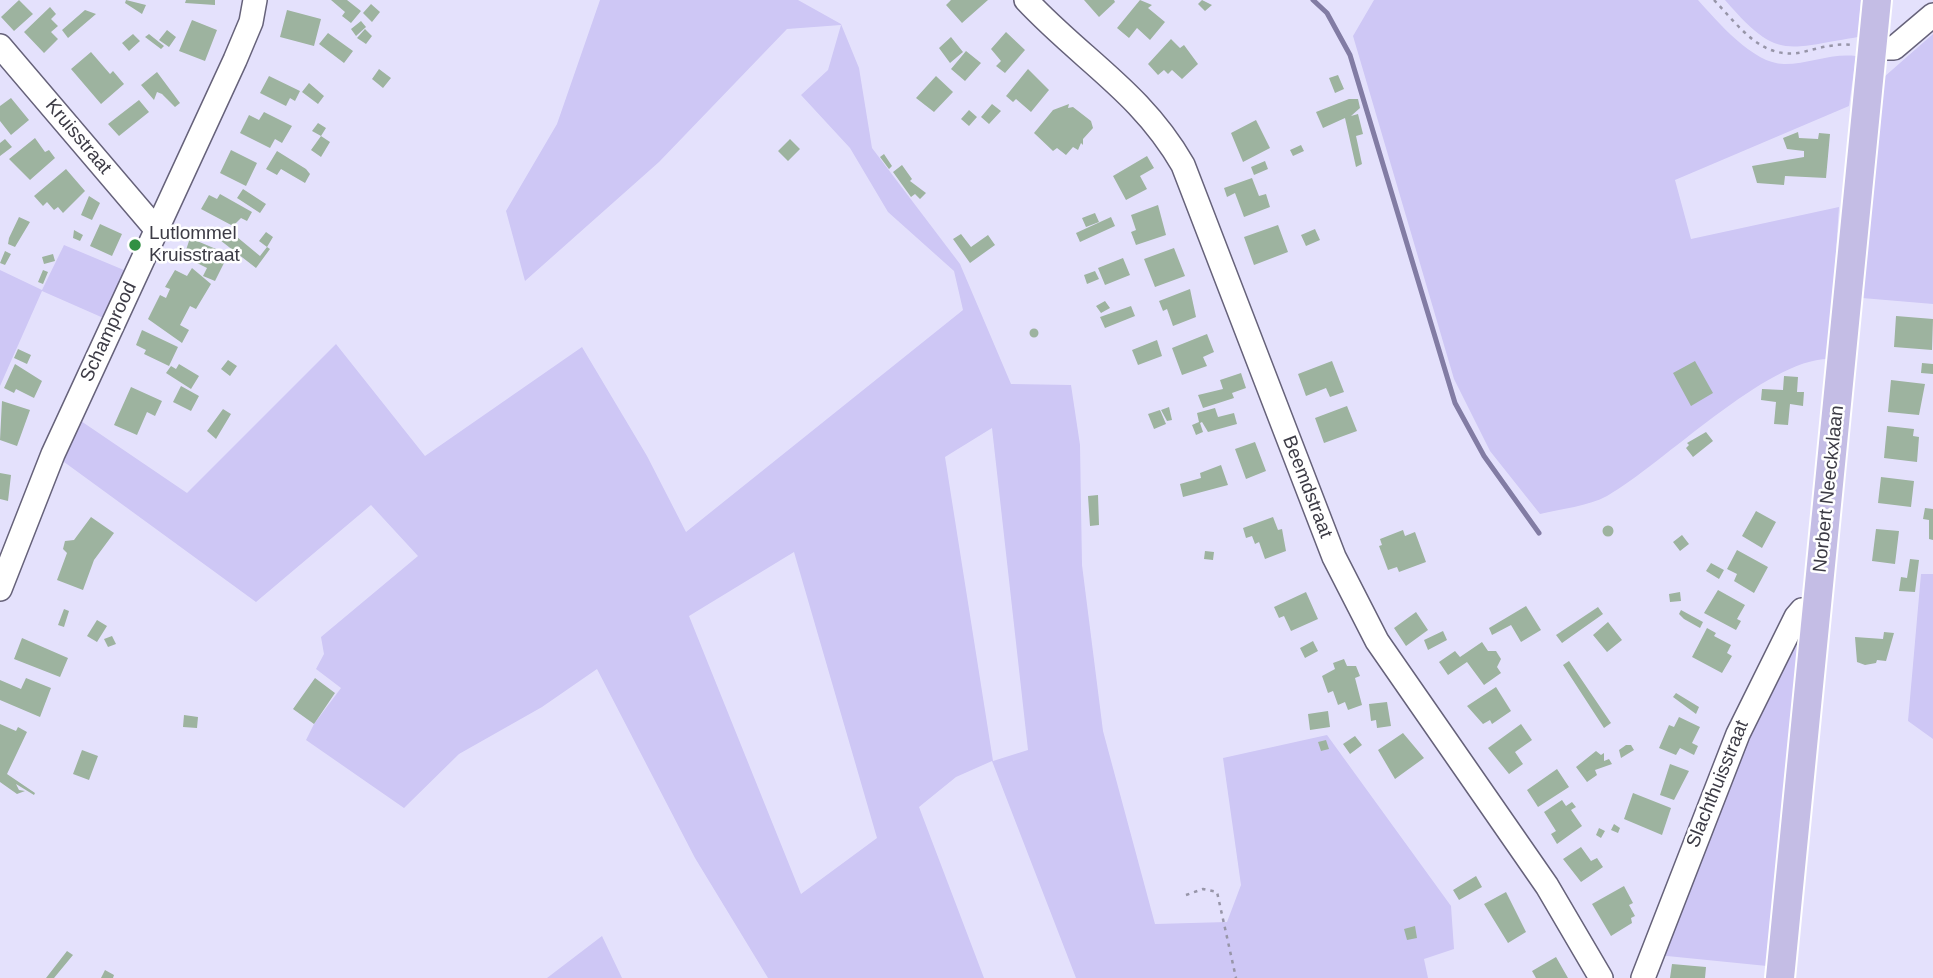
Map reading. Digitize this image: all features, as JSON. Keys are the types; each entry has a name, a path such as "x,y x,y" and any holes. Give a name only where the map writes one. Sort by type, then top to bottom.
{"main road":[{"name":"Norbert Neeckxlaan","path":"1780,978 1877,0"}],"street":[{"name":"Schamprood","path":"0,589 53,454 235,60 251,22 255,0"},
{"name":"Beemdstraat","path":"1026,0 1053,28 1136,99 1171,144 1183,165 1343,577 1377,640 1547,886 1601,978"},
{"path":"1872,48 1894,48 1933,15"},
{"name":"Kruisstraat","path":"0,46 156,229"},
{"name":"Slachthuisstraat","path":"1643,978 1749,709 1796,617 1802,610 1817,609"}],"path":[{"path":"1713,0 1762,49 1785,56 1842,44 1872,48"},
{"path":"1186,895 1203,889 1217,892 1236,978"}],"shaded area":[{"path":"600,0 798,0 841,24 859,68 872,148 960,264 1011,384 1071,385 1080,445 1082,565 1103,731 1155,924 1227,922 1241,885 1223,758 1327,735 1451,906 1454,949 1424,959 1428,978 1076,978 992,761 956,777 919,807 984,978 768,978 695,858 597,669 542,707 459,754 404,808 306,740 314,724 341,688 316,669 324,654 321,637 418,556 371,505 256,602 60,459 78,419 187,493 336,344 425,456 582,347 647,456 686,532 963,310 954,271 888,212 850,148 801,95 828,70 841,25 787,29 659,162 525,281 506,211 557,124","holes":["992,428 1028,750 993,761 945,457","794,552 877,838 801,894 689,616"]},
{"path":"1374,0 1698,0 1749,50 1773,62 1794,64 1838,56 1856,56 1849,106 1675,180 1691,239 1839,207 1829,359 1804,363 1776,375 1716,415 1607,496 1583,505 1540,514 1490,451 1454,379 1353,36"},
{"path":"1725,0 1861,0 1858,37 1813,45 1783,46 1757,33"},
{"path":"1933,34 1933,304 1862,298 1884,77"},
{"path":"64,245 131,273 108,320 42,291 0,386 0,270 42,290"},
{"path":"1921,574 1933,574 1933,739 1908,721"},
{"path":"1802,626 1767,966 1657,955 1722,785"},
{"path":"602,936 622,978 547,978"}],"building":[{"path":"19,0 33,14 14,31 1,17"},
{"path":"126,0 146,5 142,14 125,3"},
{"path":"186,0 215,0 215,5 185,3"},
{"path":"331,0 347,0 361,11 351,23 342,16 345,12"},
{"path":"951,0 988,0 962,23 946,5"},
{"path":"1084,0 1114,0 1115,2 1099,17"},
{"path":"1140,0 1152,5 1148,8 1165,22 1150,40 1137,28 1129,38 1117,28"},
{"path":"1202,0 1212,5 1205,11 1198,4"},
{"path":"371,4 380,12 372,22 363,13"},
{"path":"50,7 56,14 51,19 58,26 51,32 58,39 44,53 24,32"},
{"path":"85,10 96,14 68,38 62,30"},
{"path":"287,10 321,19 314,46 280,37"},
{"path":"192,20 217,30 205,61 179,51"},
{"path":"361,21 366,27 356,36 351,29"},
{"path":"365,29 372,36 366,44 357,38"},
{"path":"167,30 176,37 169,47 159,40"},
{"path":"1006,32 1025,50 1005,73 996,66 1001,61 991,49"},
{"path":"328,33 353,51 344,63 319,44"},
{"path":"133,34 140,41 129,51 122,43"},
{"path":"149,34 164,46 161,49 145,37"},
{"path":"951,37 963,52 950,63 939,48"},
{"path":"1171,39 1180,48 1184,45 1198,64 1182,79 1172,70 1168,74 1164,70 1158,75 1148,64"},
{"path":"966,51 981,63 965,81 951,69"},
{"path":"91,52 110,74 113,71 124,84 101,104 71,69"},
{"path":"379,69 391,78 383,88 372,79"},
{"path":"1028,69 1049,90 1031,112 1016,99 1013,102 1006,96"},
{"path":"157,72 180,103 175,107 157,92 154,100 141,85"},
{"path":"1338,75 1344,89 1335,93 1329,78"},
{"path":"269,76 300,91 295,101 290,98 286,106 260,93"},
{"path":"936,76 953,92 934,112 916,98"},
{"path":"309,83 324,96 318,104 302,92"},
{"path":"11,98 29,120 11,135 0,121 0,106"},
{"path":"1349,99 1358,99 1360,108 1351,116 1358,114 1363,134 1356,136 1362,164 1356,167 1345,118 1323,128 1316,112"},
{"path":"139,100 149,112 119,136 108,124"},
{"path":"992,104 1001,111 989,124 981,117"},
{"path":"1069,104 1068,108 1073,107 1091,121 1093,128 1078,150 1073,147 1066,155 1057,148 1053,151 1034,133 1053,110"},
{"path":"969,110 977,117 969,126 961,119"},
{"path":"264,112 292,126 282,143 275,139 270,148 240,133 249,115 259,120"},
{"path":"1256,120 1270,148 1243,162 1231,133"},
{"path":"318,123 326,128 321,136 312,131"},
{"path":"1798,132 1799,138 1818,139 1819,133 1830,134 1826,178 1785,176 1784,185 1757,183 1752,166 1804,157 1804,151 1787,149 1783,138"},
{"path":"321,136 330,142 321,157 311,150"},
{"path":"35,138 45,152 49,150 55,158 30,180 9,159"},
{"path":"5,139 12,147 0,156 0,143"},
{"path":"790,139 800,149 788,161 778,151"},
{"path":"1301,145 1304,151 1293,156 1290,150"},
{"path":"231,150 257,163 246,186 220,173"},
{"path":"277,151 306,169 310,174 305,183 281,169 277,175 266,169"},
{"path":"884,154 892,166 889,169 880,157"},
{"path":"1147,156 1154,168 1140,176 1147,189 1126,200 1113,176"},
{"path":"1265,161 1268,169 1254,175 1251,167"},
{"path":"902,165 912,179 910,181 926,193 920,199 915,194 911,197 893,172"},
{"path":"66,169 85,191 63,213 58,207 54,210 47,202 43,206 34,196"},
{"path":"1252,178 1259,196 1266,194 1270,207 1244,217 1235,193 1227,197 1224,188"},
{"path":"243,189 266,204 260,213 237,198"},
{"path":"220,194 252,212 247,221 241,218 233,226 201,209 209,195 217,199"},
{"path":"89,196 100,203 92,220 81,215"},
{"path":"1158,205 1166,235 1136,245 1131,232 1136,230 1131,215"},
{"path":"1095,213 1099,222 1086,227 1082,218"},
{"path":"19,217 30,222 15,247 8,244"},
{"path":"1111,217 1115,226 1080,242 1076,233"},
{"path":"100,224 122,234 112,256 90,246"},
{"path":"1278,225 1288,252 1254,265 1244,237"},
{"path":"215,227 222,236 227,231 231,232 260,256 267,247 270,249 256,268 207,230"},
{"path":"1315,229 1320,240 1306,246 1301,235"},
{"path":"74,230 83,235 80,241 73,238"},
{"path":"266,232 273,237 267,247 259,241"},
{"path":"961,234 971,247 988,235 995,245 970,263 953,239"},
{"path":"190,238 216,249 214,255 225,261 215,281 203,276 207,268 195,262 197,257 185,253"},
{"path":"1174,248 1185,276 1155,287 1144,259"},
{"path":"5,251 11,254 5,265 0,263"},
{"path":"53,254 55,261 44,264 42,257"},
{"path":"1123,258 1130,275 1105,285 1098,268"},
{"path":"192,268 211,284 196,309 190,306 180,325 189,330 182,343 148,319 160,295 166,298 170,289 165,287 175,270 187,276"},
{"path":"43,270 48,272 43,284 38,282"},
{"path":"1095,271 1099,279 1087,284 1084,275"},
{"path":"1190,289 1196,317 1173,326 1167,309 1163,311 1159,301"},
{"path":"1105,301 1110,308 1101,313 1096,306"},
{"path":"1131,306 1135,316 1105,328 1100,317"},
{"path":"1896,316 1933,319 1932,350 1894,347"},
{"path":"1034,329 1038,333 1034,337 1030,333"},
{"path":"142,330 178,347 169,366 144,354 146,350 136,345"},
{"path":"1207,334 1214,352 1203,357 1207,366 1182,375 1172,348"},
{"path":"1157,340 1162,356 1138,365 1132,350"},
{"path":"18,349 31,355 27,364 14,358"},
{"path":"228,360 237,366 230,376 221,369"},
{"path":"1332,361 1344,392 1330,397 1326,388 1306,396 1298,374"},
{"path":"1695,361 1713,393 1691,406 1673,373"},
{"path":"1922,363 1933,364 1933,374 1921,373"},
{"path":"15,364 42,381 34,398 16,389 14,393 4,388"},
{"path":"179,364 199,376 191,389 166,373 171,366 176,369"},
{"path":"1241,373 1246,388 1232,393 1234,398 1203,408 1198,395 1223,389 1220,380"},
{"path":"1784,376 1798,377 1797,392 1804,392 1803,406 1790,404 1788,425 1774,424 1776,402 1761,400 1762,389 1783,390"},
{"path":"1891,380 1925,384 1919,415 1888,412"},
{"path":"181,386 199,396 191,411 173,402"},
{"path":"131,387 162,401 155,416 147,412 137,435 114,425"},
{"path":"2,401 30,410 17,446 0,440"},
{"path":"1347,406 1357,431 1324,443 1315,418"},
{"path":"1169,407 1172,420 1167,421 1161,410"},
{"path":"1215,408 1218,417 1234,413 1237,424 1208,432 1202,422 1203,432 1196,435 1192,425 1199,422 1197,413"},
{"path":"223,409 231,414 216,439 207,431"},
{"path":"1160,410 1166,424 1154,429 1148,414"},
{"path":"1887,426 1914,429 1913,436 1919,437 1917,462 1884,458"},
{"path":"1706,432 1713,441 1693,457 1686,448 1689,445 1687,443"},
{"path":"1255,442 1266,471 1246,479 1235,449"},
{"path":"1221,465 1228,485 1183,497 1180,484 1201,478 1200,473"},
{"path":"0,473 11,475 8,501 0,499"},
{"path":"1881,477 1914,481 1911,507 1878,503"},
{"path":"1098,495 1099,525 1090,526 1088,496"},
{"path":"1925,508 1933,509 1933,540 1929,539 1929,520 1923,519"},
{"path":"1756,511 1776,522 1762,548 1742,536"},
{"path":"91,517 114,533 94,560 83,590 57,580 67,553 63,549 65,541 74,540"},
{"path":"1273,517 1278,530 1282,529 1286,551 1265,559 1259,542 1255,544 1252,536 1246,538 1243,528"},
{"path":"1608,525 1614,531 1608,537 1602,531"},
{"path":"1876,529 1899,531 1895,564 1872,561"},
{"path":"1403,530 1405,536 1415,532 1426,562 1399,572 1397,567 1388,570 1379,546 1382,545 1380,539"},
{"path":"1682,535 1689,544 1680,551 1673,542"},
{"path":"1737,550 1768,567 1754,593 1734,581 1737,574 1727,569"},
{"path":"1205,551 1214,552 1213,560 1204,559"},
{"path":"1910,559 1919,560 1915,592 1899,591 1901,577 1907,578"},
{"path":"1711,563 1724,570 1719,579 1706,571"},
{"path":"1718,590 1745,605 1737,619 1741,621 1736,630 1704,613"},
{"path":"1306,592 1318,619 1291,631 1284,616 1279,618 1274,607"},
{"path":"1680,592 1681,601 1670,602 1669,594"},
{"path":"1526,606 1541,630 1521,642 1511,625 1492,635 1489,628"},
{"path":"1598,607 1603,614 1562,643 1556,635"},
{"path":"64,609 69,611 64,627 58,625"},
{"path":"1681,610 1703,622 1700,628 1684,619 1679,614"},
{"path":"1416,612 1428,630 1406,646 1394,628"},
{"path":"97,620 107,626 97,642 87,636"},
{"path":"1608,622 1622,640 1607,652 1593,635"},
{"path":"1707,628 1716,633 1714,636 1731,645 1727,653 1732,656 1722,673 1692,657"},
{"path":"1443,631 1447,640 1428,650 1424,640"},
{"path":"1884,632 1894,633 1886,661 1877,660 1876,663 1865,665 1857,662 1855,637 1883,639"},
{"path":"112,636 116,644 108,647 104,639"},
{"path":"22,638 68,658 60,677 14,659"},
{"path":"1313,641 1318,651 1305,658 1300,648"},
{"path":"1482,642 1488,651 1496,651 1501,659 1497,667 1501,673 1484,685 1467,662 1448,675 1439,662 1455,651 1460,657"},
{"path":"1344,659 1347,666 1356,666 1360,676 1355,678 1362,705 1348,710 1345,702 1338,705 1333,691 1328,693 1322,676 1335,669 1333,663"},
{"path":"1569,661 1611,723 1604,728 1563,665"},
{"path":"26,678 51,688 40,717 0,700 0,680 21,689"},
{"path":"315,678 335,693 314,724 293,709"},
{"path":"1496,687 1511,711 1492,724 1490,720 1483,724 1467,706"},
{"path":"1676,693 1699,707 1696,714 1673,697"},
{"path":"1387,702 1391,726 1377,728 1376,720 1371,721 1369,704"},
{"path":"1328,711 1330,727 1310,730 1308,714"},
{"path":"184,715 198,717 197,728 183,727"},
{"path":"1679,717 1700,727 1692,743 1698,746 1694,755 1680,748 1676,755 1659,748 1669,725 1674,727"},
{"path":"0,724 16,731 18,727 27,732 7,774 35,793 34,795 16,784 19,790 25,791 17,794 0,782"},
{"path":"1521,724 1532,740 1515,752 1523,764 1509,774 1488,748"},
{"path":"1403,733 1424,758 1395,779 1378,750"},
{"path":"1355,736 1362,745 1350,754 1343,744"},
{"path":"1326,740 1329,749 1321,751 1318,742"},
{"path":"1631,745 1634,750 1621,758 1619,750"},
{"path":"82,750 98,756 89,780 73,774"},
{"path":"1596,751 1601,755 1604,753 1604,761 1609,759 1612,764 1595,770 1597,775 1587,782 1576,767"},
{"path":"1670,764 1689,771 1674,800 1660,795"},
{"path":"1557,769 1569,787 1538,807 1527,790"},
{"path":"1633,793 1671,808 1662,835 1624,819"},
{"path":"1562,800 1566,806 1572,802 1576,807 1571,810 1582,826 1557,844 1551,834 1556,831 1544,812"},
{"path":"1614,824 1620,828 1618,833 1611,830"},
{"path":"1599,828 1605,831 1601,838 1596,835"},
{"path":"1581,847 1591,861 1597,858 1603,867 1581,882 1563,859"},
{"path":"1476,876 1482,887 1459,900 1453,890"},
{"path":"1624,886 1633,903 1629,905 1635,916 1631,918 1632,923 1611,936 1592,904"},
{"path":"1506,892 1526,932 1508,943 1484,904"},
{"path":"1415,926 1417,938 1407,940 1404,929"},
{"path":"67,951 73,955 54,978 46,978"},
{"path":"1556,957 1568,978 1536,978 1532,971"},
{"path":"1672,964 1706,967 1705,978 1670,978"},
{"path":"105,970 114,975 113,978 101,978"}],"waterway":[{"path":"1313,0 1327,13 1350,55 1455,403 1484,456 1539,533"}],"place":[{"name":"Lutlommel Kruisstraat","path":"135,245"}]}
